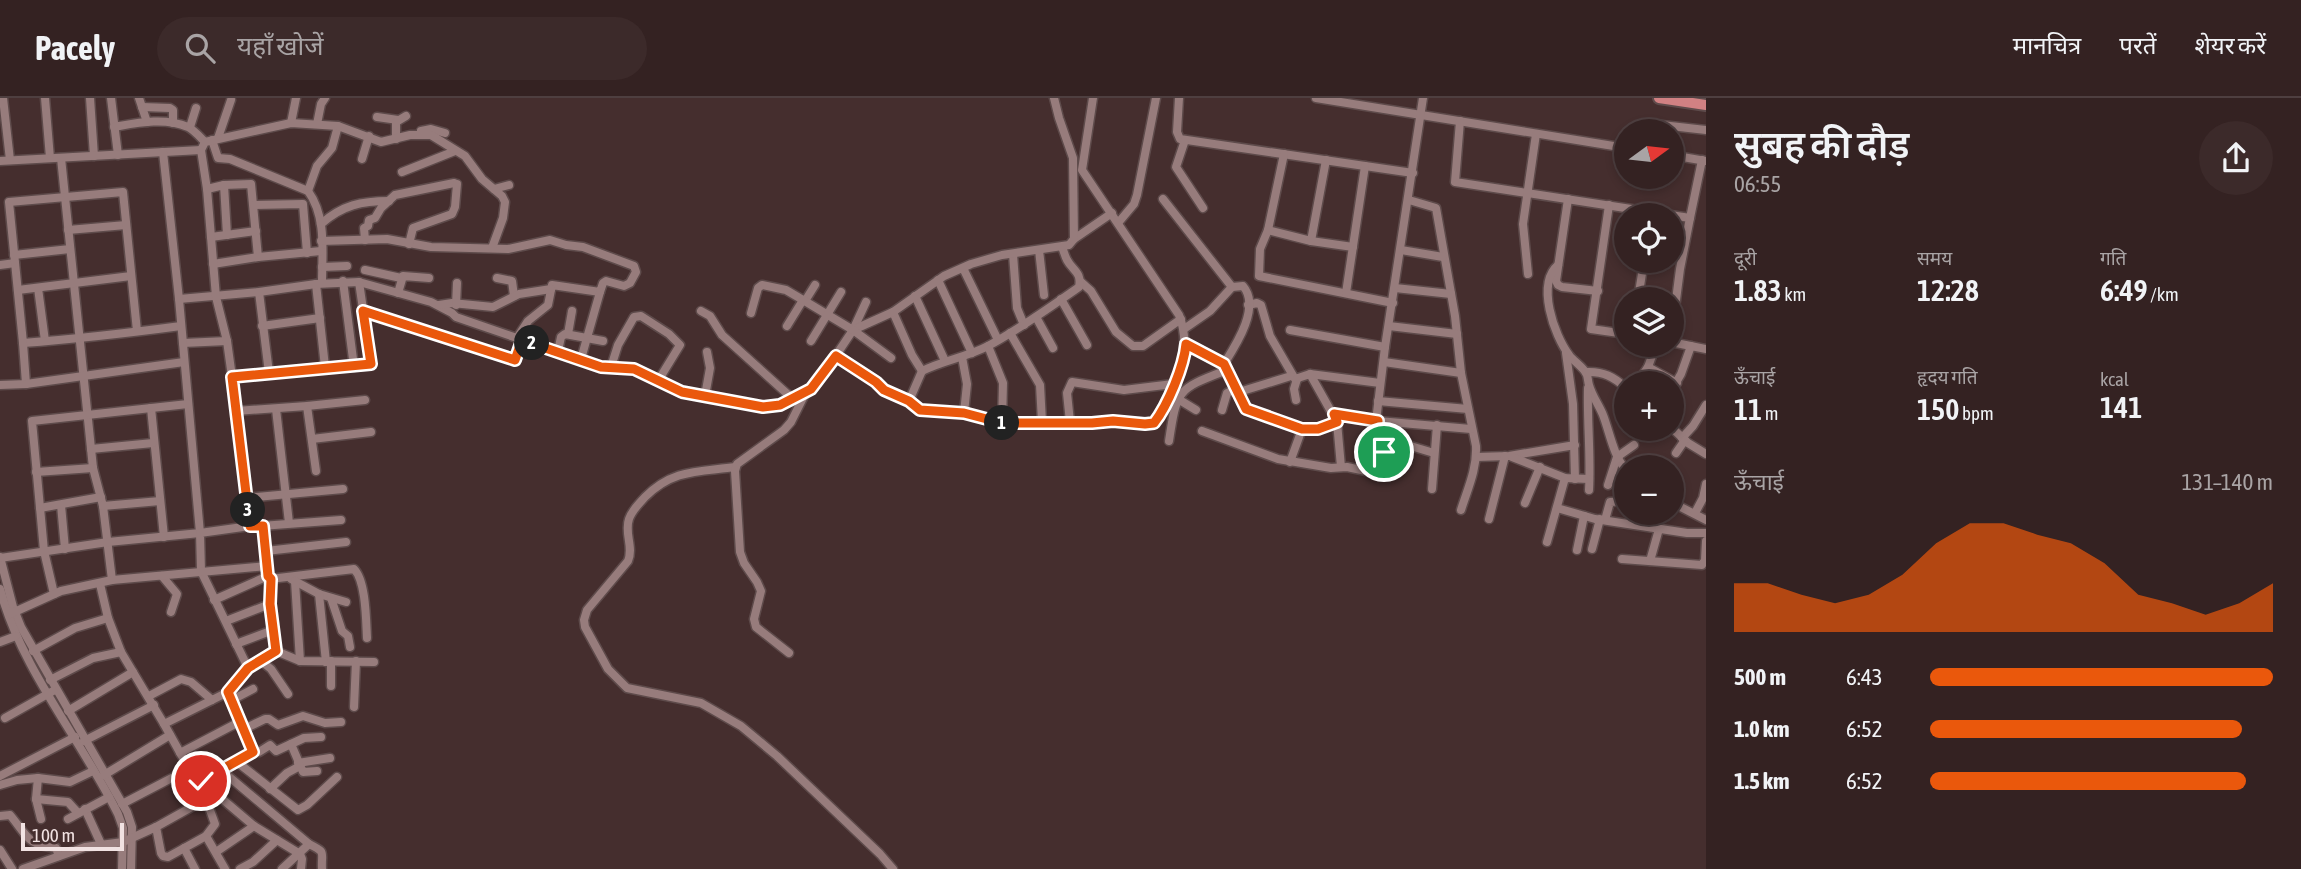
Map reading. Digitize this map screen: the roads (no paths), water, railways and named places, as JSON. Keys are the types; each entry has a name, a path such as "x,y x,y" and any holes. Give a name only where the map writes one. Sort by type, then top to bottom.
{"main road":[{"path":"1659,98 1706,105"}],"street":[{"path":"3,98 10,160"},
{"path":"45,98 50,158"},
{"path":"90,98 94,156"},
{"path":"111,98 118,155"},
{"path":"291,122 296,98"},
{"path":"317,124 325,98"},
{"path":"1054,98 1073,158 1074,239"},
{"path":"1082,170 1093,98"},
{"path":"1118,222 1134,204 1137,195 1156,98"},
{"path":"1180,98 1177,136 1185,140 1413,173"},
{"path":"1316,98 1614,146"},
{"path":"1202,431 1278,460 1331,468 1371,470 1377,436 1378,401 1385,347 1423,98"},
{"path":"231,100 209,142 207,189 216,297 227,341 250,526"},
{"path":"147,122 141,103 170,108 173,110 173,123"},
{"path":"190,127 195,108"},
{"path":"377,117 402,118 395,124 396,139"},
{"path":"1460,121 1455,182 1614,206"},
{"path":"114,127 147,122 190,127 209,142 218,158 230,159 308,191 321,224 320,318 326,367"},
{"path":"0,161 163,152 291,122 338,126 381,142 431,128 445,133"},
{"path":"308,191 317,166 331,148 338,126"},
{"path":"1684,128 1706,131"},
{"path":"1528,274 1523,232 1536,134"},
{"path":"410,135 431,135 470,161 482,179 502,197 505,209 492,248"},
{"path":"362,159 369,136"},
{"path":"1185,140 1176,167 1203,208"},
{"path":"402,172 454,151"},
{"path":"163,152 183,343 201,571 248,668"},
{"path":"1284,154 1268,230 1260,249 1259,276 1393,303"},
{"path":"1678,287 1704,161 1684,157"},
{"path":"61,158 93,468 102,502 112,580"},
{"path":"836,356 884,390 909,401 920,410 964,413 1002,423 1154,423 1184,358 1184,328 1181,319 1133,244 1073,158"},
{"path":"1311,241 1326,160"},
{"path":"1346,293 1365,166"},
{"path":"1073,185 1088,178"},
{"path":"207,189 251,184 258,257"},
{"path":"368,226 369,220 375,218 380,208 398,194 456,184 452,214 413,228 409,244"},
{"path":"224,185 227,235"},
{"path":"494,189 509,185"},
{"path":"26,384 9,202 122,192 136,331"},
{"path":"1163,199 1232,287"},
{"path":"1568,199 1556,281 1558,285 1598,291"},
{"path":"1409,200 1436,208 1451,294 1476,457 1461,510"},
{"path":"321,224 333,213 355,203 389,201"},
{"path":"254,205 303,204 307,253"},
{"path":"1609,205 1591,329 1614,332"},
{"path":"853,330 893,312 938,280 963,268 1013,254 1069,245 1112,213"},
{"path":"1684,217 1690,218"},
{"path":"68,230 126,225"},
{"path":"365,240 364,228 380,225"},
{"path":"1268,230 1311,241 1353,247"},
{"path":"211,237 256,231"},
{"path":"321,241 387,239 431,247 513,249 550,240 583,247 634,266 636,272 627,285 621,286 606,281 603,283 581,359"},
{"path":"1062,247 1068,263 1091,291 1116,332 1133,346 1143,346 1181,319"},
{"path":"0,265 15,259 70,250"},
{"path":"1039,250 1044,295"},
{"path":"1401,250 1443,257"},
{"path":"213,264 321,251"},
{"path":"1013,254 1022,320"},
{"path":"322,267 347,265"},
{"path":"1558,265 1551,270 1547,285 1548,304 1566,350 1587,372 1591,456 1589,490"},
{"path":"963,268 996,336"},
{"path":"365,271 401,278 406,275 429,278"},
{"path":"18,290 131,276"},
{"path":"398,293 401,278"},
{"path":"498,278 512,281 514,296"},
{"path":"909,401 922,371 988,346 996,336 1010,333 1022,320 1036,317 1079,287 1080,278"},
{"path":"938,280 972,351"},
{"path":"179,299 343,281 359,282 439,305 493,307 514,296 551,289"},
{"path":"343,281 354,367"},
{"path":"232,377 371,364 359,282"},
{"path":"456,305 457,283"},
{"path":"363,311 515,360 528,321 548,305 554,284 600,292"},
{"path":"751,313 758,288 762,285 786,290 828,313 891,358"},
{"path":"787,326 815,285"},
{"path":"1169,441 1178,399 1189,386 1226,367 1244,332 1249,298 1245,288 1240,285 1232,287 1210,310 1184,328"},
{"path":"38,288 45,341"},
{"path":"1395,288 1451,294"},
{"path":"259,292 269,373"},
{"path":"811,341 841,292"},
{"path":"915,296 945,361"},
{"path":"1061,299 1087,345"},
{"path":"439,305 456,317 601,367 634,369 682,392 763,407 780,405 816,385 853,330 866,302"},
{"path":"1248,305 1261,305 1270,336 1294,378 1296,400"},
{"path":"568,334 572,311"},
{"path":"701,311 710,316 722,335 793,399"},
{"path":"893,312 922,371"},
{"path":"611,367 619,342 634,317 641,316 662,328 680,345 658,382"},
{"path":"1036,317 1053,348"},
{"path":"262,326 320,318"},
{"path":"23,343 181,326"},
{"path":"1390,326 1457,334"},
{"path":"1290,330 1385,347"},
{"path":"1010,333 1040,385 1042,422"},
{"path":"558,351 561,337 568,334 603,341"},
{"path":"183,343 227,341"},
{"path":"1186,344 1226,367 1246,409 1302,429 1318,429 1335,418 1471,429"},
{"path":"1684,344 1706,349"},
{"path":"988,346 1003,383 1002,423"},
{"path":"1682,371 1691,346"},
{"path":"1566,350 1573,404 1575,479"},
{"path":"705,396 710,368 707,352"},
{"path":"962,357 967,384 964,413"},
{"path":"1645,371 1652,357"},
{"path":"0,385 26,384 184,362"},
{"path":"1384,362 1461,373"},
{"path":"1648,367 1655,371"},
{"path":"1587,372 1596,371 1614,378"},
{"path":"1310,374 1335,418 1341,467"},
{"path":"1222,410 1229,390 1310,374 1380,383"},
{"path":"1070,422 1067,393 1072,382 1124,390 1173,384"},
{"path":"1588,385 1602,411 1616,455"},
{"path":"806,392 784,430 735,467 670,478 657,486 635,508 628,522 631,552 628,561 584,614 585,627 608,669 627,688 701,703 741,726 786,765 893,869"},
{"path":"1178,399 1196,410"},
{"path":"236,411 365,400"},
{"path":"1378,401 1468,409"},
{"path":"54,594 44,551 32,421 188,404"},
{"path":"1706,405 1684,439 1706,453"},
{"path":"307,406 316,471"},
{"path":"151,408 164,537"},
{"path":"276,409 289,523"},
{"path":"1432,488 1437,425"},
{"path":"1290,462 1302,429"},
{"path":"312,439 371,432"},
{"path":"1377,436 1434,453"},
{"path":"1676,453 1683,441"},
{"path":"91,449 153,443"},
{"path":"1620,455 1634,445"},
{"path":"1476,457 1507,456 1575,446"},
{"path":"1374,450 1389,456 1392,461 1391,471"},
{"path":"1507,456 1565,478 1589,478"},
{"path":"1489,519 1507,456"},
{"path":"1608,485 1614,466"},
{"path":"735,467 740,552 761,591 754,623 759,632 789,653"},
{"path":"1525,503 1540,467"},
{"path":"36,472 93,468"},
{"path":"1547,542 1565,478"},
{"path":"1695,513 1703,498 1706,484"},
{"path":"246,498 343,489"},
{"path":"40,508 102,502 160,501"},
{"path":"1592,549 1602,519 1610,502 1614,502"},
{"path":"61,505 65,549"},
{"path":"1557,508 1584,516 1654,528 1706,533"},
{"path":"1684,508 1706,520"},
{"path":"1577,550 1584,516"},
{"path":"122,869 122,824 79,738 16,636 0,557 250,526 341,520"},
{"path":"1650,561 1654,525"},
{"path":"263,526 276,651"},
{"path":"1622,559 1698,566 1704,563 1706,557 1706,541"},
{"path":"266,551 346,542"},
{"path":"11,614 54,594 112,580 267,566"},
{"path":"214,600 269,578 291,579 354,569 363,594 367,638"},
{"path":"162,576 177,594 171,612"},
{"path":"291,579 319,594 346,602"},
{"path":"291,579 300,661"},
{"path":"100,584 108,618 121,652 189,769 199,782 254,826 298,853 302,859 301,869"},
{"path":"0,589 1,601 50,680 52,691 68,711 79,738"},
{"path":"319,594 331,686"},
{"path":"331,598 342,631 348,636 350,647"},
{"path":"226,621 270,604"},
{"path":"33,651 75,628 108,618"},
{"path":"236,644 273,630"},
{"path":"0,642 16,636"},
{"path":"276,651 300,661 374,662"},
{"path":"230,696 248,668 276,651"},
{"path":"50,680 93,658 121,652"},
{"path":"261,661 271,668 288,694"},
{"path":"354,707 356,661"},
{"path":"68,711 133,673"},
{"path":"149,696 181,678 191,682 212,700"},
{"path":"164,724 212,700 253,689"},
{"path":"5,718 52,691"},
{"path":"230,696 253,752"},
{"path":"0,776 154,705"},
{"path":"180,753 243,725 265,719 278,725 303,716 324,723 341,722"},
{"path":"0,785 38,778 71,782 99,774 170,735"},
{"path":"199,782 270,745 276,751 304,738 321,737"},
{"path":"291,744 303,772 317,771"},
{"path":"270,789 299,765 330,758"},
{"path":"237,762 298,810 337,777"},
{"path":"122,804 189,769"},
{"path":"221,770 309,844 324,853 322,869"},
{"path":"99,774 122,804 131,823 131,869"},
{"path":"38,778 36,799 41,819"},
{"path":"156,827 163,856 168,857 206,836 215,822 199,782"},
{"path":"68,819 109,797"},
{"path":"36,799 68,802 82,811 102,844"},
{"path":"23,869 85,847 123,842 206,799"},
{"path":"0,816 10,815 32,842 41,847 55,848 59,856"},
{"path":"216,852 254,826"},
{"path":"206,836 225,869"},
{"path":"240,869 253,862 276,840"},
{"path":"282,869 309,844"},
{"path":"184,848 195,869"},
{"path":"0,850 3,862 12,869"}]}
